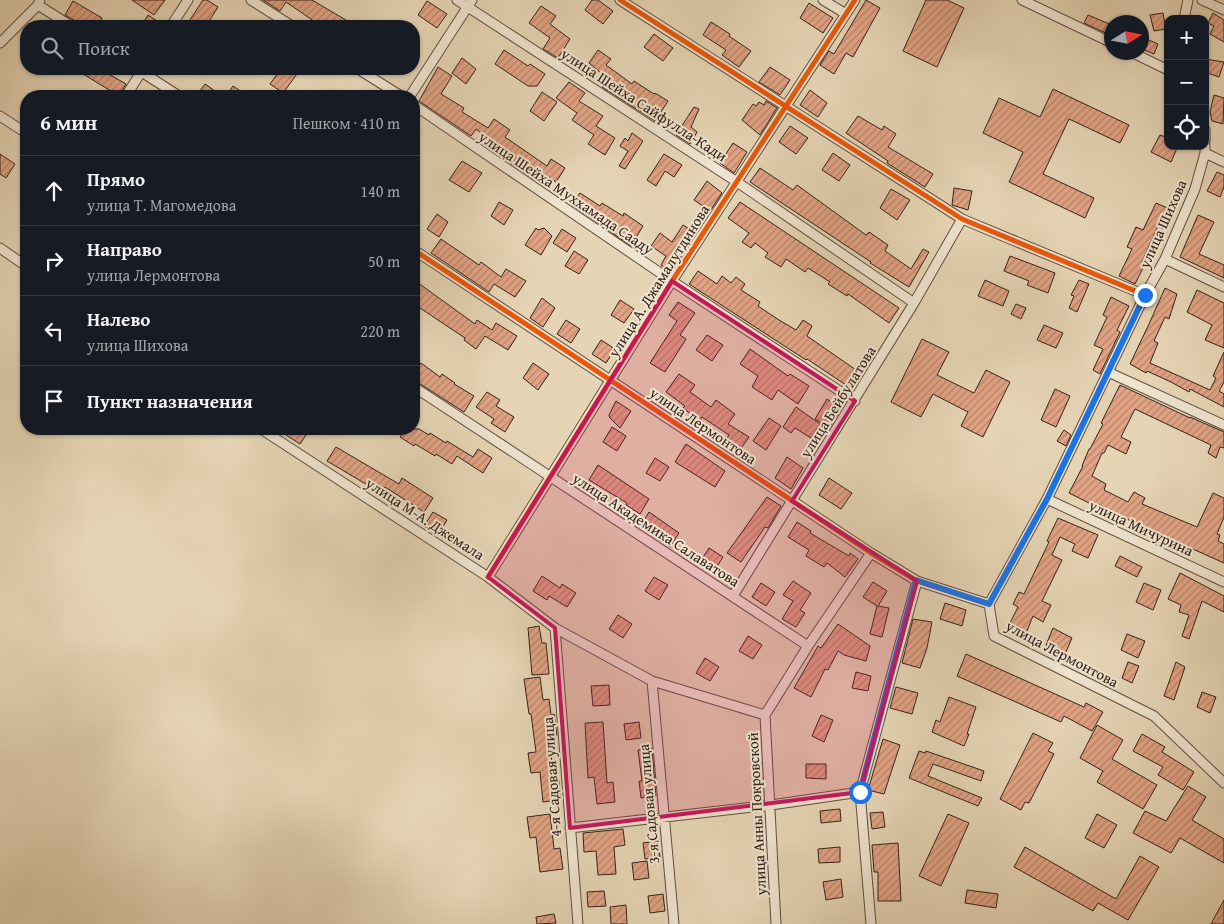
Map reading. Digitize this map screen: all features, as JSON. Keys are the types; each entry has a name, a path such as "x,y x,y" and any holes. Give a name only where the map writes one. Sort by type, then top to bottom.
{"street":[{"path":"175,20 188,0"},
{"path":"251,0 283,20"},
{"name":"улица Шейха Сайфулла-Кади","path":"456,0 470,4 914,303"},
{"path":"620,0 962,219 1145,295"},
{"path":"824,0 846,14"},
{"name":"улица А. Джамалутдинова","path":"488,577 672,281 855,0"},
{"path":"1022,0 1104,39"},
{"path":"1185,15 1188,0"},
{"path":"1202,0 1224,10"},
{"path":"22,20 39,3 63,20"},
{"path":"414,90 470,4"},
{"path":"0,43 20,22"},
{"path":"1147,60 1164,68"},
{"path":"129,90 137,75"},
{"path":"148,75 170,90"},
{"path":"368,75 391,90"},
{"name":"улица Шейха Муххамада Сааду","path":"420,109 672,281 854,401"},
{"path":"0,116 20,129"},
{"path":"1205,150 1224,162"},
{"name":"улица Шихова","path":"989,604 1047,499 1145,295 1165,259 1195,188 1205,150"},
{"name":"улица Бейбулатова","path":"733,596 914,303 962,219"},
{"path":"0,248 20,259"},
{"name":"улица Лермонтова","path":"420,254 871,553 916,580 989,604 994,636 1154,716 1224,783"},
{"path":"1165,259 1224,287"},
{"path":"1108,372 1224,426"},
{"name":"улица Академика Салаватова","path":"420,391 808,646"},
{"name":"улица М-А. Джемала","path":"269,435 488,577 555,628 652,681 765,715"},
{"name":"улица Мичурина","path":"1047,499 1224,582"},
{"name":"улица Анны Покровской","path":"776,924 765,715 808,646 871,553"},
{"path":"871,924 860,792 916,580"},
{"name":"4-я Садовая улица","path":"555,628 578,924"},
{"name":"3-я Садовая улица","path":"652,681 674,924"},
{"path":"570,828 771,805 860,792"}],"highlighted area":[{"path":"672,281 855,401 792,501 917,581 860,792 570,828 555,628 488,577"}],"building":[{"path":"132,0 165,0 154,15"},
{"path":"203,0 207,0 218,7 210,20 190,20"},
{"path":"263,0 312,0 346,20 312,20 286,2 280,11"},
{"path":"592,0 598,0 613,11 603,24 585,10"},
{"path":"866,0 880,8 853,57 846,53 834,74 820,65 829,51 834,54"},
{"path":"926,0 947,0 964,8 937,67 903,51"},
{"path":"73,1 102,18 101,20 74,20 65,15"},
{"path":"427,1 447,14 437,28 418,15"},
{"path":"809,3 833,18 823,33 800,18"},
{"path":"541,6 556,16 550,24 570,39 558,58 543,49 550,38 529,23"},
{"path":"1163,13 1164,29 1154,31 1150,15"},
{"path":"1213,13 1224,20 1224,42 1210,34 1214,26 1209,24"},
{"path":"148,15 156,20 145,20"},
{"path":"1088,15 1104,22 1104,32 1084,23"},
{"path":"711,22 751,51 739,67 722,55 726,50 703,35"},
{"path":"654,34 673,48 663,61 644,47"},
{"path":"1149,40 1158,44 1154,54 1149,52"},
{"path":"504,50 528,66 530,64 545,74 537,86 528,86 495,64"},
{"path":"598,50 611,59 606,65 632,84 634,81 668,101 655,121 602,87 608,79 589,63"},
{"path":"462,58 476,69 466,84 452,73"},
{"path":"1209,60 1224,62 1219,77 1209,73"},
{"path":"438,67 452,76 441,94 464,108 462,112 488,128 494,119 510,130 505,137 547,166 551,159 565,168 556,182 538,171 533,179 502,157 505,152 476,129 471,136 420,102"},
{"path":"770,67 790,80 780,95 759,82"},
{"path":"85,75 110,75 126,84 122,90 109,90"},
{"path":"277,75 296,75 285,90 279,90 270,84"},
{"path":"569,82 585,93 579,101 603,116 596,126 615,138 605,155 588,144 594,135 572,120 577,113 556,98"},
{"path":"205,84 214,90 200,90"},
{"path":"233,86 239,90 230,90"},
{"path":"1053,89 1129,125 1120,143 1069,119 1043,174 1094,198 1085,218 1009,182 1023,152 983,133 999,98 1040,117"},
{"path":"810,90 827,103 818,117 800,105"},
{"path":"542,92 557,102 544,121 530,111"},
{"path":"1214,95 1224,98 1223,124 1212,121 1210,112"},
{"path":"766,101 777,108 760,135 742,120 753,104 756,106 759,102 764,105"},
{"path":"694,107 699,109 691,127 697,132 690,144 676,135"},
{"path":"858,116 882,130 884,126 896,134 888,147 933,174 925,187 887,163 888,161 846,133"},
{"path":"790,126 808,138 796,154 779,142"},
{"path":"632,133 643,141 625,169 619,166 628,151 620,146 625,138 628,141"},
{"path":"1160,135 1164,136 1164,150 1176,150 1171,162 1151,152"},
{"path":"733,143 747,152 734,173 720,163"},
{"path":"833,153 850,165 839,181 822,170"},
{"path":"0,154 15,164 6,178 0,174"},
{"path":"664,154 682,165 674,177 665,171 656,186 647,180"},
{"path":"462,161 482,173 469,192 449,180"},
{"path":"760,168 793,190 797,185 866,235 869,232 888,245 885,251 911,269 923,249 929,252 909,287 750,182"},
{"path":"1217,172 1224,175 1224,187 1220,197 1207,191"},
{"path":"707,181 722,193 710,211 694,200"},
{"path":"954,188 972,191 968,210 952,205"},
{"path":"891,189 910,200 897,220 880,208"},
{"path":"580,193 600,206 602,203 623,216 624,213 643,226 631,246 572,205"},
{"path":"499,202 513,210 504,225 491,216"},
{"path":"740,202 899,308 889,323 848,294 847,296 828,284 830,282 808,268 805,272 786,259 781,267 765,257 768,253 755,243 751,248 742,242 749,233 728,218"},
{"path":"1156,203 1172,210 1163,229 1158,226 1142,262 1145,264 1135,284 1119,276 1132,249 1127,247 1136,227 1143,230"},
{"path":"437,214 448,222 439,237 427,229"},
{"path":"1198,215 1214,222 1199,254 1224,265 1224,278 1180,257"},
{"path":"683,225 694,232 671,272 661,265 666,256 651,246 660,233 672,242"},
{"path":"536,228 538,230 544,228 552,236 541,255 525,245"},
{"path":"562,229 576,238 567,252 553,243"},
{"path":"441,239 479,265 481,262 501,277 506,269 526,281 515,297 494,284 489,292 431,253"},
{"path":"574,251 588,260 579,274 565,266"},
{"path":"1010,256 1055,273 1048,293 1027,285 1029,281 1004,271"},
{"path":"698,271 717,284 722,276 731,283 736,277 745,284 741,290 760,302 758,306 779,320 796,330 803,320 812,326 807,336 859,372 849,387 689,284"},
{"path":"985,280 1009,291 1003,306 978,296"},
{"path":"1079,280 1089,284 1077,312 1069,308 1074,296 1071,295"},
{"path":"420,284 475,324 477,320 492,330 496,323 517,336 508,350 485,336 476,349 464,340 465,338 420,308"},
{"path":"1165,288 1177,294 1169,319 1165,317 1154,341 1158,343 1150,363 1210,390 1216,378 1213,376 1224,352 1224,382 1219,391 1224,394 1224,407 1190,389 1189,392 1130,364"},
{"path":"1197,290 1224,303 1224,348 1205,340 1212,325 1187,312"},
{"path":"1111,297 1129,306 1117,330 1120,332 1100,374 1093,370 1103,349 1094,345 1107,317 1103,315"},
{"path":"542,298 555,308 543,327 530,318"},
{"path":"620,300 634,309 624,323 611,315"},
{"path":"678,302 695,313 680,335 686,339 665,372 650,363 677,321 669,315"},
{"path":"1016,304 1026,308 1021,319 1011,314"},
{"path":"566,320 580,329 571,343 557,334"},
{"path":"1044,325 1063,333 1056,348 1037,340"},
{"path":"707,335 723,345 712,361 696,350"},
{"path":"922,339 949,352 937,375 974,393 986,370 1010,382 983,437 961,426 968,412 933,394 921,417 891,402"},
{"path":"601,340 615,349 606,363 592,354"},
{"path":"750,349 788,376 790,374 809,386 798,404 778,390 772,400 752,387 758,376 740,364"},
{"path":"421,363 440,377 442,374 474,396 464,412 420,384"},
{"path":"533,363 549,374 538,390 523,378"},
{"path":"679,374 695,385 690,392 711,407 716,400 735,414 728,424 749,437 737,454 723,444 729,435 702,417 700,421 683,408 685,406 666,392"},
{"path":"1120,385 1224,432 1224,448 1220,447 1216,458 1208,453 1211,445 1135,409 1121,437 1131,442 1126,454 1108,445 1104,453 1102,453 1092,476 1106,484 1104,490 1128,502 1134,492 1145,498 1142,504 1197,527 1213,493 1224,498 1224,517 1217,534 1220,535 1218,541 1224,544 1224,563 1135,523 1098,504 1097,507 1069,493"},
{"path":"1055,389 1070,396 1056,427 1041,420"},
{"path":"487,392 500,400 496,406 514,417 505,432 491,423 494,419 476,407"},
{"path":"827,399 841,409 829,428 815,419"},
{"path":"616,401 631,411 620,428 609,415"},
{"path":"796,407 820,424 811,438 795,428 791,433 783,427"},
{"path":"769,418 781,426 766,450 753,441"},
{"path":"612,427 626,436 617,451 603,442"},
{"path":"420,430 429,435 430,433 446,443 447,441 473,457 478,449 492,458 483,473 457,456 452,464 415,444 414,446 400,437 401,435 420,435"},
{"path":"1064,430 1071,435 1066,446 1057,441"},
{"path":"286,435 306,435 300,444"},
{"path":"686,444 725,471 715,487 675,462"},
{"path":"336,447 399,484 402,478 433,498 424,512 385,487 381,493 327,461"},
{"path":"787,457 803,468 791,489 775,478"},
{"path":"655,458 669,467 660,481 646,473"},
{"path":"598,465 649,499 640,514 626,505 627,503 589,480"},
{"path":"829,478 852,493 841,509 819,495"},
{"path":"767,497 781,506 768,528 765,527 741,562 727,553"},
{"path":"433,512 447,520 438,535 424,526"},
{"path":"649,512 679,533 670,547 640,527"},
{"path":"1058,518 1098,535 1088,558 1072,551 1075,544 1060,537 1052,555 1062,560 1042,601 1051,605 1043,622 1033,616 1025,636 1008,627 1018,607 1013,604 1019,592 1024,594 1049,542 1047,541"},
{"path":"797,522 811,531 810,533 849,556 850,553 858,559 845,577 827,563 824,567 806,556 809,550 788,537"},
{"path":"709,548 723,557 714,571 700,562"},
{"path":"1120,556 1142,567 1137,577 1115,566"},
{"path":"1180,573 1224,596 1224,612 1202,601 1189,639 1182,636 1189,615 1179,612 1181,605 1168,599"},
{"path":"542,576 560,588 562,584 576,593 567,607 549,596 547,600 533,591"},
{"path":"654,577 668,585 659,600 645,591"},
{"path":"793,581 811,593 800,610 805,613 796,627 782,619 793,601 783,595"},
{"path":"873,582 887,591 878,606 889,608 882,637 870,634 877,606 863,597"},
{"path":"761,583 775,592 766,606 752,597"},
{"path":"1144,583 1161,590 1153,610 1136,602"},
{"path":"945,603 966,610 962,626 940,619"},
{"path":"618,615 632,624 623,638 609,629"},
{"path":"913,619 932,622 927,648 920,668 902,663"},
{"path":"838,624 870,646 866,661 844,655 838,651 828,670 825,669 811,697 794,688 818,646 821,648"},
{"path":"539,626 542,643 546,643 549,674 532,675 528,628"},
{"path":"1053,628 1072,638 1065,654 1046,645"},
{"path":"1127,634 1145,641 1138,658 1121,650"},
{"path":"748,636 762,645 753,659 739,651"},
{"path":"966,654 1084,707 1086,703 1103,712 1092,731 1064,716 1061,722 957,676"},
{"path":"705,658 719,667 710,681 696,673"},
{"path":"1128,662 1139,666 1132,683 1122,678"},
{"path":"1176,662 1185,667 1174,700 1164,696"},
{"path":"856,672 871,676 868,691 852,688"},
{"path":"540,677 543,700 549,699 551,715 554,714 557,735 549,736 554,781 559,780 560,800 543,802 540,772 531,773 528,753 536,752 524,679"},
{"path":"609,685 610,705 593,706 591,686"},
{"path":"896,687 918,693 912,714 890,708"},
{"path":"1202,692 1216,697 1210,713 1197,707"},
{"path":"949,697 976,707 964,746 932,732 936,720 940,722"},
{"path":"821,715 833,720 824,742 812,736"},
{"path":"603,722 607,783 613,782 615,802 597,804 594,777 588,778 585,723"},
{"path":"639,722 641,738 626,740 624,724"},
{"path":"1097,725 1123,740 1112,759 1157,785 1143,809 1097,782 1103,771 1080,758"},
{"path":"1033,733 1053,743 1048,751 1054,754 1029,803 1025,802 1021,810 1000,799"},
{"path":"1142,734 1165,747 1162,752 1194,772 1183,790 1158,775 1163,767 1133,751"},
{"path":"883,739 900,745 884,794 868,790"},
{"path":"652,748 656,796 641,798 639,781 642,781 638,750"},
{"path":"919,751 925,753 926,751 984,771 981,781 933,764 928,776 982,798 978,806 909,778"},
{"path":"806,764 826,764 826,779 806,778"},
{"path":"1188,786 1206,797 1192,820 1224,839 1224,863 1180,838 1171,853 1133,833 1145,811 1166,821"},
{"path":"840,809 841,821 821,823 820,811"},
{"path":"883,812 885,827 872,829 870,813"},
{"path":"550,814 554,849 560,848 563,869 540,872 536,837 530,838 527,817"},
{"path":"948,814 969,823 941,886 919,876"},
{"path":"1097,814 1117,825 1104,848 1085,838"},
{"path":"623,829 625,845 614,847 616,874 598,875 596,851 584,852 583,833"},
{"path":"658,841 660,857 645,859 643,843"},
{"path":"898,843 901,901 878,901 878,872 874,872 872,845"},
{"path":"840,847 840,862 819,863 818,849"},
{"path":"1025,847 1116,899 1140,856 1159,867 1128,920 1098,903 1093,911 1014,867"},
{"path":"647,861 649,878 634,880 632,863"},
{"path":"841,879 843,897 826,900 823,882"},
{"path":"967,890 998,894 996,908 965,903"},
{"path":"604,891 606,906 588,907 587,892"},
{"path":"663,894 665,911 650,913 648,896"},
{"path":"1224,900 1224,924 1211,924"},
{"path":"626,905 627,924 611,924 610,907"},
{"path":"554,914 556,923 537,924 536,917"}],"cycle path":[{"path":"620,0 962,219 1145,295"},
{"path":"488,577 672,281 855,0"},
{"path":"420,254 871,553 917,581 989,604"}],"route":[{"path":"860,792 916,580 989,604 1047,499 1145,295"}]}
